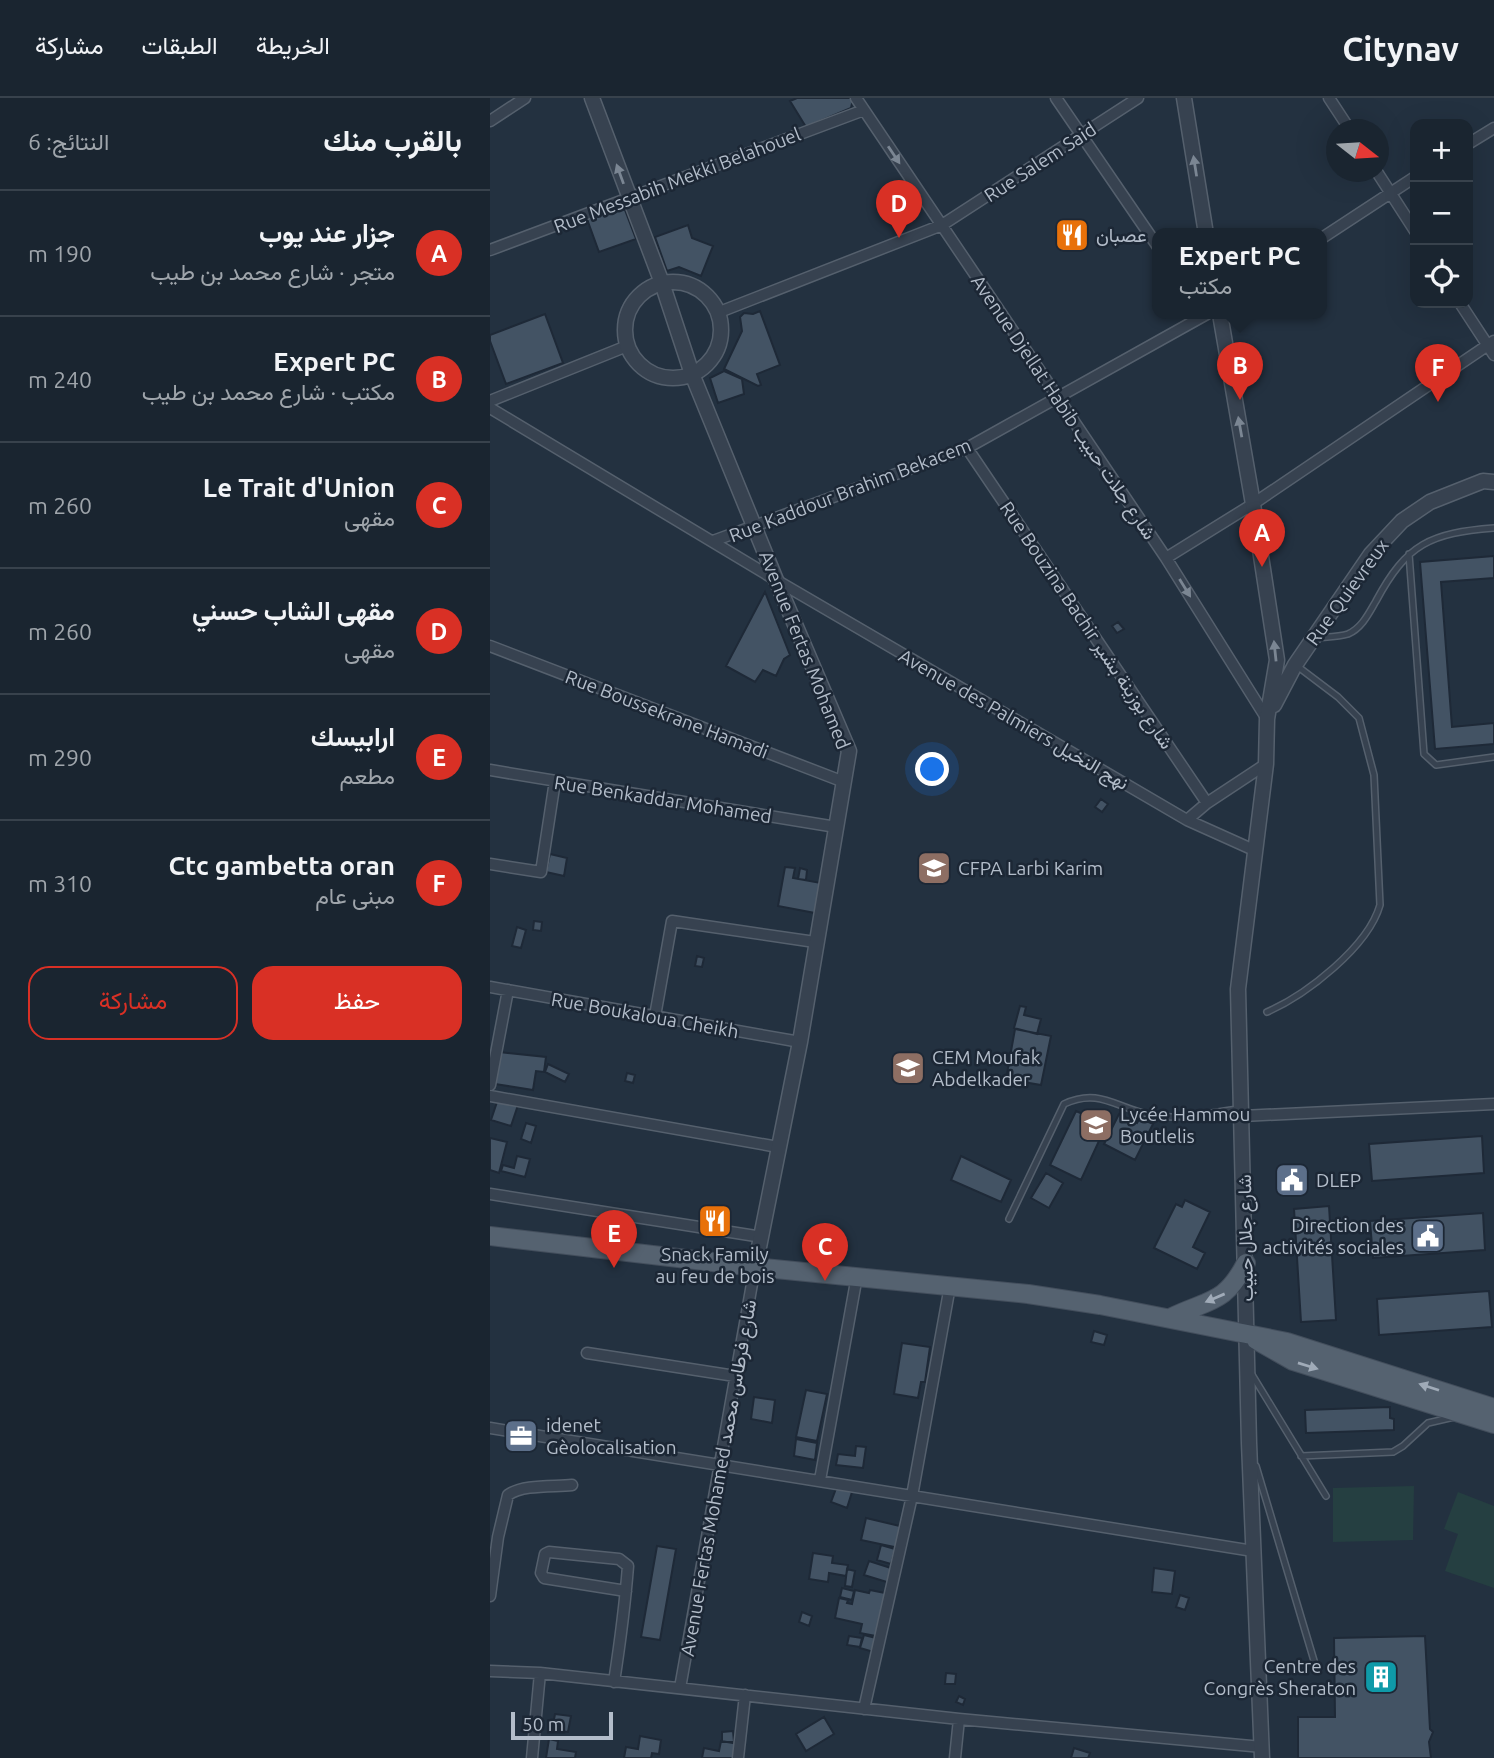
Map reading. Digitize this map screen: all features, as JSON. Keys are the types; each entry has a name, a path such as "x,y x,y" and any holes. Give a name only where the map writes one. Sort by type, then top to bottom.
{"main road":[{"path":"490,1236 755,1267 1028,1294 1170,1318 1287,1342 1494,1408"},
{"path":"1170,1318 1225,1294 1236,1282 1246,1263"},
{"path":"1247,1334 1293,1361 1494,1423"}],"street":[{"path":"490,121 525,98"},
{"name":"Avenue Fertas Mohamed","path":"592,98 662,283 692,374 849,751 800,1042 755,1267"},
{"name":"Avenue Djellat Habib شارع جلات حبيب","path":"856,98 1166,558 1267,719"},
{"path":"1056,98 1079,136 1152,239"},
{"name":"Rue Salem Said","path":"717,313 942,225 1138,98"},
{"path":"1184,98 1205,228"},
{"path":"1329,98 1343,119"},
{"name":"Rue Messabih Mekki Belahouel","path":"490,250 864,110"},
{"path":"1473,141 1494,128"},
{"path":"1327,235 1410,180"},
{"path":"1384,182 1410,223"},
{"path":"676,282 701,291 711,301 717,313 719,341 714,355 692,374 677,378 661,377 635,360 627,346 625,330 628,314 635,300 647,289 662,283 676,282"},
{"path":"1464,308 1491,343 1494,355"},
{"name":"Rue Kaddour Brahim Bekacem","path":"713,541 967,448 1197,319"},
{"name":"شارع جلال حبيب","path":"1221,319 1277,660 1267,719 1266,764 1238,989 1249,1443 1262,1753"},
{"path":"1166,558 1253,504 1491,343"},
{"path":"490,401 627,346"},
{"name":"Avenue des Palmiers نهج النخيل","path":"490,408 776,580 1187,820 1256,851"},
{"name":"Rue Bouzina Bachir شارع بوزينة بشير","path":"967,448 1207,803"},
{"name":"Rue Quievreux","path":"1267,719 1295,665 1371,554 1402,520 1430,502 1483,481 1494,482"},
{"name":"Rue Boussekrane Hamadi","path":"490,646 844,782"},
{"path":"1187,820 1207,803 1266,764"},
{"name":"Rue Benkaddar Mohamed","path":"490,770 836,827"},
{"path":"490,864 541,872 555,781"},
{"path":"655,1016 672,920 815,942"},
{"name":"Rue Boukaloua Cheikh","path":"490,987 800,1042"},
{"path":"490,1086 508,990"},
{"path":"490,1096 778,1147"},
{"path":"1242,1112 1494,1104"},
{"path":"490,1194 762,1237"},
{"name":"Avenue Fertas Mohamed شارع فرطاس محمد","path":"680,1688 755,1267"},
{"path":"820,1480 857,1276"},
{"path":"864,1710 912,1496 950,1286"},
{"path":"586,1353 734,1376"},
{"path":"490,1429 1253,1551"},
{"path":"490,1596 498,1537 508,1495 531,1488 572,1485"},
{"path":"614,1682 626,1591 628,1566 622,1560 549,1552 545,1554 541,1573 546,1579 626,1591"},
{"path":"490,1671 540,1673 1262,1753"},
{"path":"532,1758 540,1673"},
{"path":"738,1758 746,1695"},
{"path":"955,1758 959,1719"}],"lane":[{"path":"1313,639 1348,634 1361,625 1385,584 1409,554 1432,538 1459,531 1494,528"},
{"path":"1409,554 1424,754 1436,765 1494,757"},
{"path":"1267,1012 1291,1002 1355,948 1376,920 1380,905 1374,775 1359,718 1338,697 1295,665"},
{"path":"1009,1219 1064,1104 1070,1101 1091,1096 1152,1115 1176,1117 1242,1112"},
{"path":"1247,1367 1326,1496"},
{"path":"1301,1456 1393,1452 1428,1423 1465,1414"},
{"path":"1249,1443 1315,1664"}],"green space":[{"path":"1414,1486 1413,1540 1333,1542 1333,1488"},
{"path":"1458,1492 1494,1506 1494,1588 1445,1571 1458,1534 1444,1529"}],"building":[{"path":"797,98 853,99 851,108 806,127 790,101"},
{"path":"615,207 625,210 636,239 599,252 587,219"},
{"path":"688,225 692,238 713,246 701,276 679,267 667,271 655,237"},
{"path":"760,311 780,365 757,374 761,385 758,386 724,369 742,331 740,317 744,313 753,314"},
{"path":"545,314 563,363 506,384 490,335"},
{"path":"724,371 742,379 744,394 718,403 710,378"},
{"path":"1494,556 1494,578 1441,582 1452,727 1494,723 1494,744 1435,749 1420,562"},
{"path":"765,592 790,655 784,659 776,676 763,670 755,682 726,666"},
{"path":"1118,622 1124,629 1117,633 1112,626"},
{"path":"1101,799 1108,804 1102,812 1095,807"},
{"path":"550,854 567,858 564,876 546,872"},
{"path":"785,867 795,868 793,878 821,883 815,913 778,906"},
{"path":"800,868 807,870 806,880 798,879"},
{"path":"534,921 542,922 541,931 533,930"},
{"path":"517,927 526,930 521,948 512,946"},
{"path":"697,956 704,958 702,967 695,966"},
{"path":"1020,1006 1026,1007 1024,1015 1041,1019 1037,1034 1014,1028"},
{"path":"1015,1029 1051,1036 1041,1085 1006,1079"},
{"path":"499,1052 546,1057 544,1072 536,1071 533,1090 495,1084"},
{"path":"548,1064 569,1074 565,1082 545,1072"},
{"path":"627,1073 635,1075 633,1083 625,1081"},
{"path":"498,1099 518,1105 511,1126 491,1120"},
{"path":"1076,1111 1092,1118 1085,1134 1099,1141 1081,1180 1050,1165"},
{"path":"1119,1114 1137,1123 1140,1118 1153,1124 1135,1160 1104,1144"},
{"path":"526,1123 536,1126 531,1143 521,1139"},
{"path":"1482,1136 1484,1173 1372,1181 1369,1144"},
{"path":"490,1138 507,1142 499,1173 490,1170"},
{"path":"517,1156 530,1159 525,1177 501,1171 503,1165 514,1168"},
{"path":"961,1156 1011,1180 1001,1202 951,1180"},
{"path":"1046,1173 1063,1183 1049,1208 1031,1198"},
{"path":"1185,1200 1210,1212 1193,1247 1205,1253 1197,1269 1154,1248 1176,1204 1182,1207"},
{"path":"1329,1206 1336,1320 1301,1322 1294,1209"},
{"name":"Direction des activités sociales","path":"1483,1213 1485,1250 1373,1258 1370,1221"},
{"path":"1489,1291 1492,1327 1379,1335 1377,1299"},
{"path":"1094,1331 1107,1335 1104,1345 1091,1342"},
{"path":"902,1343 930,1347 925,1382 921,1382 918,1398 894,1394"},
{"path":"806,1390 827,1394 817,1441 796,1437"},
{"path":"754,1397 775,1400 772,1423 751,1419"},
{"path":"1390,1407 1394,1430 1306,1433 1305,1410"},
{"path":"796,1439 817,1443 815,1460 794,1456"},
{"path":"856,1446 866,1447 863,1468 836,1465 838,1454 855,1456"},
{"path":"837,1486 852,1492 847,1508 831,1502"},
{"path":"866,1518 904,1527 899,1548 861,1540"},
{"path":"881,1545 895,1549 891,1564 877,1560"},
{"path":"657,1546 676,1549 660,1640 641,1637"},
{"path":"813,1553 833,1556 832,1563 848,1565 846,1576 829,1573 828,1582 809,1579"},
{"path":"869,1561 894,1569 890,1583 864,1575"},
{"path":"1154,1568 1175,1571 1172,1594 1152,1592"},
{"path":"847,1569 855,1571 852,1587 845,1586"},
{"path":"842,1588 854,1591 852,1600 840,1597"},
{"path":"855,1590 890,1594 881,1637 860,1633 862,1624 835,1618 839,1598 852,1604"},
{"path":"1180,1595 1189,1598 1185,1610 1176,1607"},
{"path":"802,1612 812,1616 809,1626 799,1622"},
{"path":"864,1635 880,1639 877,1653 860,1648"},
{"path":"849,1636 862,1638 860,1647 847,1645"},
{"name":"Centre des Congrès Sheraton","path":"1425,1636 1430,1729 1433,1732 1429,1742 1431,1758 1298,1758 1298,1717 1335,1717 1334,1638"},
{"path":"946,1673 956,1674 955,1684 945,1684"},
{"path":"959,1696 965,1699 963,1705 956,1702"},
{"path":"555,1714 571,1716 568,1732 552,1730"},
{"path":"824,1717 834,1734 806,1751 796,1734"},
{"path":"733,1731 734,1742 722,1742 722,1732"},
{"path":"640,1736 661,1740 659,1754 652,1753 651,1758 624,1758 626,1747 638,1749"},
{"path":"549,1739 558,1741 557,1749 576,1752 575,1758 546,1758"},
{"path":"721,1741 745,1745 743,1758 702,1758 704,1748 719,1751"},
{"path":"1074,1748 1090,1753 1088,1758 1071,1758"}],"place":[{"name":"عصبان","path":"1072,235"},
{"name":"مقهى الشاب حسني","path":"899,238"},
{"name":"Expert PC","path":"1240,400"},
{"name":"Ctc gambetta oran","path":"1438,402"},
{"name":"جزار عند يوب","path":"1262,567"},
{"name":"CFPA Larbi Karim","path":"934,868"},
{"name":"CEM Moufak Abdelkader","path":"908,1068"},
{"name":"Lycée Hammou Boutlelis","path":"1096,1125"},
{"name":"DLEP","path":"1292,1180"},
{"name":"Snack Family au feu de bois","path":"715,1221"},
{"name":"Direction des activités sociales","path":"1428,1236"},
{"name":"ارابيسك","path":"614,1268"},
{"name":"Le Trait d'Union","path":"825,1281"},
{"name":"idenet Gèolocalisation","path":"521,1436"},
{"name":"Centre des Congrès Sheraton","path":"1381,1677"}]}
